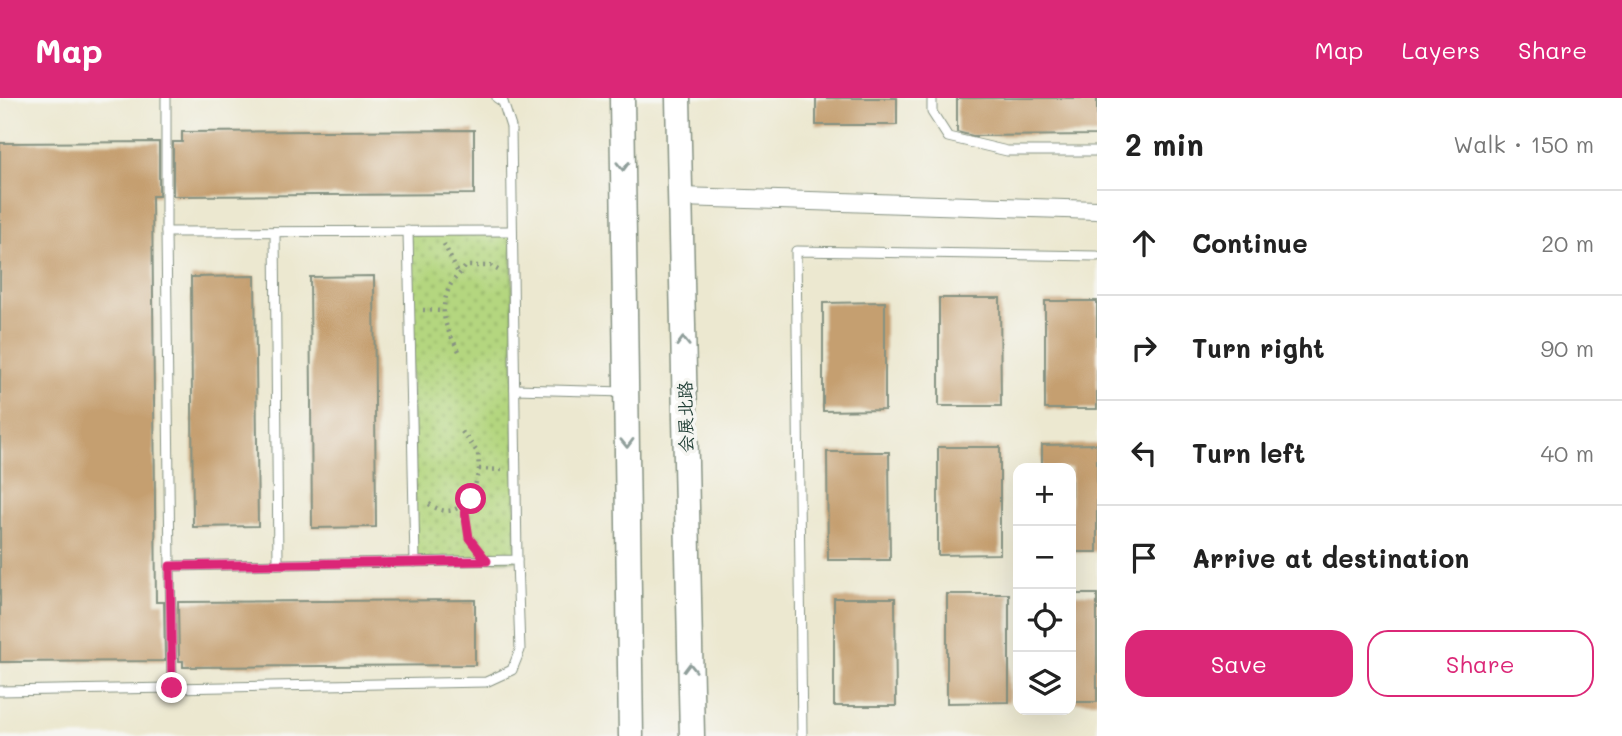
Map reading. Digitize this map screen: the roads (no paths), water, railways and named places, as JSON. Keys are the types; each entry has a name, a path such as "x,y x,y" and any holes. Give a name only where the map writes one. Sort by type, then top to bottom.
{"main road":[{"path":"622,98 631,736"},
{"name":"会展北路","path":"678,98 692,736"}],"street":[{"path":"680,197 1097,210"}],"lane":[{"path":"166,98 172,688"},
{"path":"0,691 486,682 512,670 520,650 513,231 510,127 502,102 497,98"},
{"path":"932,98 932,113 948,137 1007,151 1097,151"},
{"path":"408,231 415,562"},
{"path":"166,232 513,231"},
{"path":"275,232 278,564"},
{"path":"802,736 796,251 1097,256"},
{"path":"515,389 626,392"},
{"path":"170,566 517,560"}]}
